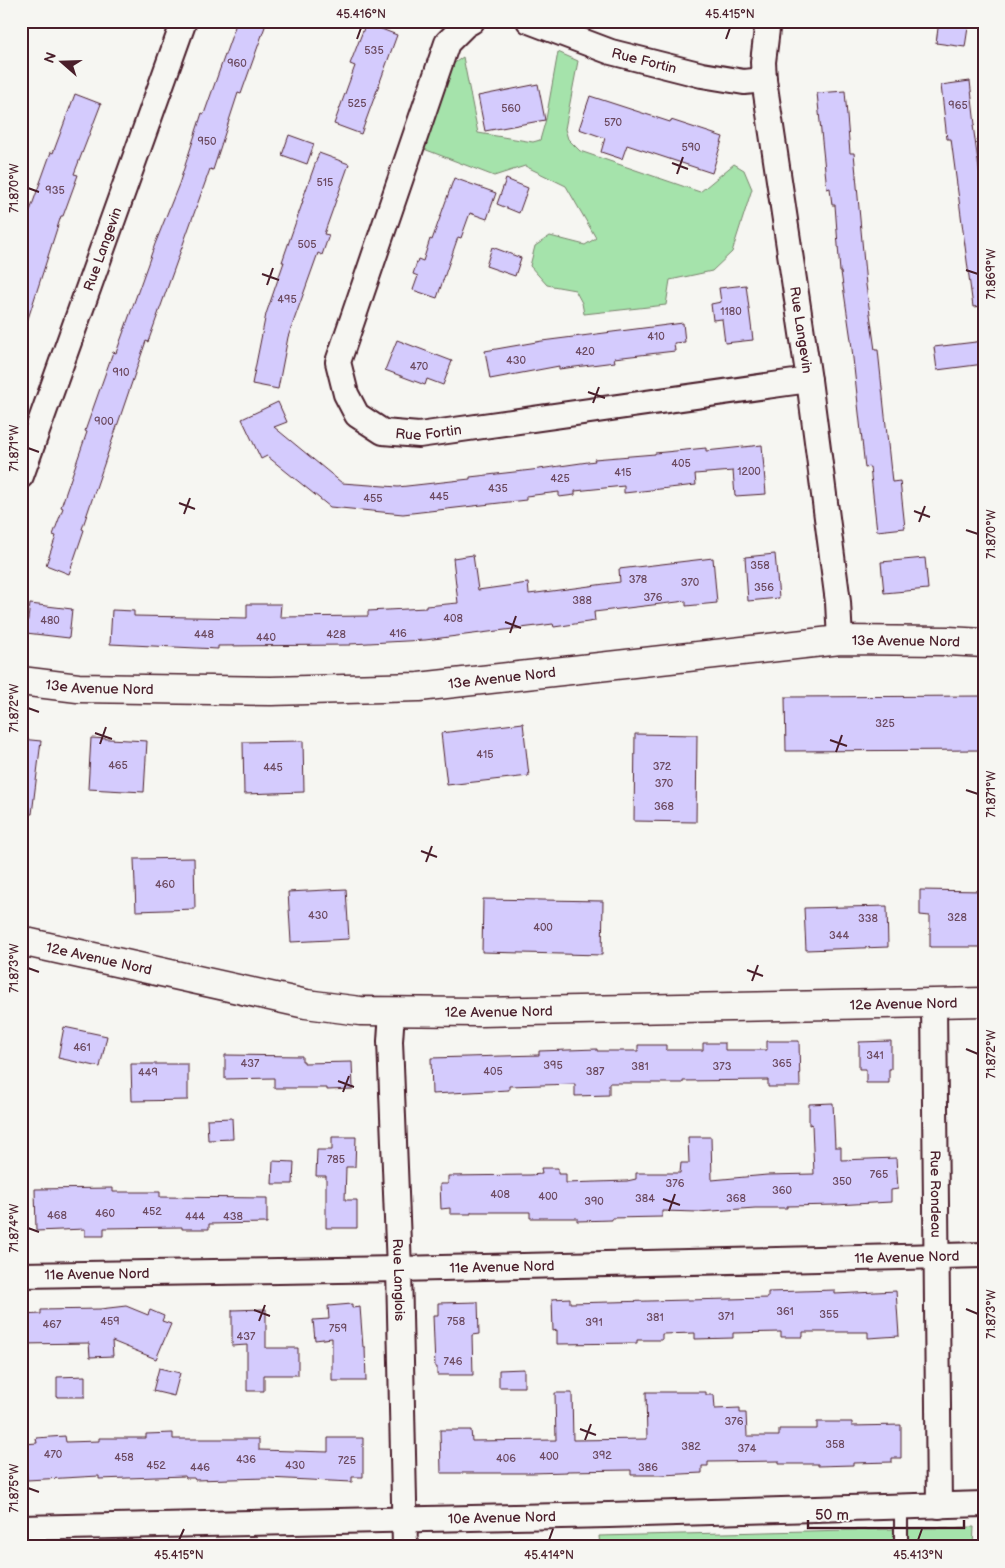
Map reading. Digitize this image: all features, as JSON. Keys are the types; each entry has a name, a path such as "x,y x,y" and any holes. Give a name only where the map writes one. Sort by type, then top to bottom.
{"main road":[{"name":"13e Avenue Nord","path":"21,681 78,688 242,691 420,687 840,640 984,643"},
{"name":"12e Avenue Nord","path":"21,941 306,1004 360,1011 480,1012 984,1002"}],"street":[{"name":"Rue Langevin","path":"21,476 184,21"},
{"name":"Rue Fortin","path":"472,21 465,25 447,44 338,362 346,394 357,415 383,432 419,435 809,380"},
{"name":"Rue Fortin","path":"529,21 611,52 693,73 730,81 764,80"},
{"name":"Rue Langevin","path":"768,21 762,62 764,80 809,380 838,602 840,640"},
{"name":"Rue Rondeau","path":"934,1004 939,1506"},
{"name":"Rue Langlois","path":"392,1012 390,1041 399,1269 405,1547"},
{"name":"11e Avenue Nord","path":"21,1275 399,1269 984,1255"},
{"name":"10e Avenue Nord","path":"21,1528 404,1520 984,1504"}],"lane":[{"path":"901,1506 901,1547"}],"green space":[{"path":"558,52 578,61 565,129 568,139 580,151 700,192 734,164 744,170 752,189 732,252 712,271 670,280 666,305 584,314 582,303 575,290 547,285 530,266 535,246 550,236 585,245 596,238 566,186 525,166 494,176 424,149 453,64 463,57 478,133 533,142 540,140 546,119"},
{"path":"974,1527 973,1547 600,1547 599,1536"}],"building":[{"path":"237,21 267,21 241,94 238,93 213,170 210,169 148,342 146,341 82,529 84,530 69,574 46,565 56,536 53,535 63,508 61,507 113,352 116,353"},
{"path":"939,21 969,21 965,47 936,43"},
{"path":"366,23 397,35 361,134 334,124 355,66 350,64"},
{"path":"970,81 975,125 973,125 984,206 984,306 973,307 951,139 947,139 941,85"},
{"path":"538,84 545,120 485,131 478,96"},
{"path":"845,91 850,153 854,153 866,285 875,350 878,350 892,482 900,481 905,528 877,531 870,467 865,468 851,340 840,272 835,205 832,205 830,188 827,189 817,93"},
{"path":"75,94 101,104 74,174 78,175 63,216 61,216 25,328 21,327 21,236 51,152 53,153"},
{"path":"590,96 723,137 712,173 627,145 622,159 601,152 605,138 579,129"},
{"path":"289,135 314,144 307,164 282,155"},
{"path":"319,153 349,164 324,234 329,235 322,255 318,253 288,337 278,389 252,384 266,314"},
{"path":"454,178 496,193 487,219 470,213 461,238 458,237 437,298 413,290 418,276 413,274 418,259 423,261 430,239 432,240"},
{"path":"506,179 528,188 519,213 497,204"},
{"path":"492,247 521,258 515,276 486,266"},
{"path":"746,285 753,340 725,343 722,319 713,320 711,304 721,302 719,288"},
{"path":"683,323 685,342 674,343 675,351 614,358 615,362 559,369 559,366 490,379 485,351 542,341"},
{"path":"397,340 452,361 443,385 427,379 425,385 385,370"},
{"path":"984,341 984,364 937,370 934,347"},
{"path":"278,402 287,422 274,427 342,483 398,487 470,479 470,477 595,461 594,459 706,448 706,451 762,445 766,494 735,496 733,471 695,474 696,485 624,493 624,486 575,491 575,495 559,497 559,492 526,496 526,500 403,514 330,507 267,456 261,459 242,419"},
{"path":"775,554 779,598 748,601 745,557"},
{"path":"473,555 478,590 528,583 529,594 620,582 619,569 713,558 717,603 686,606 686,601 594,612 595,621 554,627 553,624 425,640 350,645 218,646 218,649 110,644 112,610 134,611 134,616 247,618 247,604 281,604 280,617 368,616 368,611 426,608 426,606 458,603 453,558"},
{"path":"925,558 928,589 884,593 881,562"},
{"path":"30,604 72,609 69,638 26,633"},
{"path":"984,696 984,750 786,751 785,697"},
{"path":"523,723 529,776 447,785 441,733"},
{"path":"635,734 697,735 696,822 634,821"},
{"path":"91,738 147,741 144,792 88,789"},
{"path":"21,739 41,741 32,814 21,814"},
{"path":"303,741 304,792 244,794 243,742"},
{"path":"194,858 195,909 136,911 134,859"},
{"path":"346,889 349,939 291,942 288,892"},
{"path":"920,890 984,891 984,947 930,947 930,916 920,915"},
{"path":"483,899 603,901 602,955 482,952"},
{"path":"887,906 888,947 806,950 804,908"},
{"path":"64,1027 107,1036 100,1067 58,1058"},
{"path":"767,1041 799,1041 800,1087 768,1087 768,1080 683,1081 683,1083 609,1083 609,1095 575,1096 575,1084 509,1086 509,1090 432,1094 431,1058 539,1055 539,1051 597,1049 597,1051 638,1051 638,1045 666,1045 666,1050 703,1050 703,1043 725,1043 725,1050 767,1050"},
{"path":"891,1041 889,1083 866,1083 866,1069 859,1069 859,1042"},
{"path":"225,1055 302,1056 304,1063 352,1062 353,1089 274,1088 274,1078 225,1079"},
{"path":"131,1064 188,1064 188,1100 132,1101"},
{"path":"833,1103 835,1147 841,1147 841,1160 896,1158 898,1189 891,1190 891,1202 698,1212 662,1211 662,1217 577,1221 577,1218 530,1218 530,1212 450,1214 450,1208 441,1209 440,1184 448,1184 448,1176 530,1175 542,1174 541,1168 558,1168 558,1174 566,1174 566,1183 627,1181 636,1179 636,1173 680,1173 681,1163 689,1163 688,1137 711,1137 712,1180 767,1175 814,1174 812,1124 809,1125 809,1104"},
{"path":"232,1118 233,1139 208,1140 207,1119"},
{"path":"332,1137 356,1137 355,1167 346,1167 345,1200 357,1200 357,1228 326,1228 326,1176 316,1176 317,1150 332,1150"},
{"path":"273,1161 294,1162 293,1184 272,1184"},
{"path":"113,1188 113,1192 160,1192 160,1197 267,1198 267,1223 209,1224 209,1229 182,1229 182,1227 104,1228 104,1236 85,1236 85,1229 36,1231 35,1189"},
{"path":"835,1290 835,1294 896,1291 899,1336 868,1338 868,1332 803,1332 803,1337 781,1337 781,1332 733,1333 733,1338 695,1339 695,1333 662,1334 662,1340 637,1340 637,1343 557,1344 557,1330 553,1331 552,1299 570,1298 570,1303 768,1298 768,1292"},
{"path":"478,1302 479,1334 472,1335 473,1375 437,1375 433,1315 438,1315 438,1303"},
{"path":"352,1304 352,1308 360,1307 363,1347 365,1347 366,1381 332,1381 332,1338 315,1340 313,1320 329,1319 328,1306"},
{"path":"126,1306 148,1315 150,1310 164,1316 162,1321 171,1324 156,1359 112,1341 113,1356 90,1357 89,1343 21,1344 21,1315 41,1314 41,1310 100,1309"},
{"path":"266,1309 266,1348 298,1348 298,1375 264,1375 264,1391 247,1391 247,1345 232,1346 232,1310"},
{"path":"159,1368 180,1373 174,1396 153,1391"},
{"path":"524,1369 524,1387 499,1387 499,1370"},
{"path":"85,1376 85,1397 57,1397 57,1377"},
{"path":"646,1392 706,1392 706,1395 714,1395 715,1409 740,1408 740,1413 746,1413 747,1436 779,1436 779,1429 817,1429 817,1422 852,1422 852,1426 901,1425 901,1458 892,1458 892,1462 818,1466 818,1464 779,1464 779,1461 708,1462 708,1466 702,1466 702,1473 662,1475 631,1475 631,1470 441,1473 440,1430 471,1430 472,1441 556,1440 555,1393 572,1393 573,1440 647,1439"},
{"path":"173,1433 173,1439 259,1439 259,1450 328,1452 328,1438 363,1438 363,1477 352,1477 352,1482 267,1478 195,1480 185,1476 99,1479 99,1476 27,1480 25,1444 37,1443 36,1438 65,1436 66,1442 99,1441 99,1438 146,1438 146,1434"}]}
